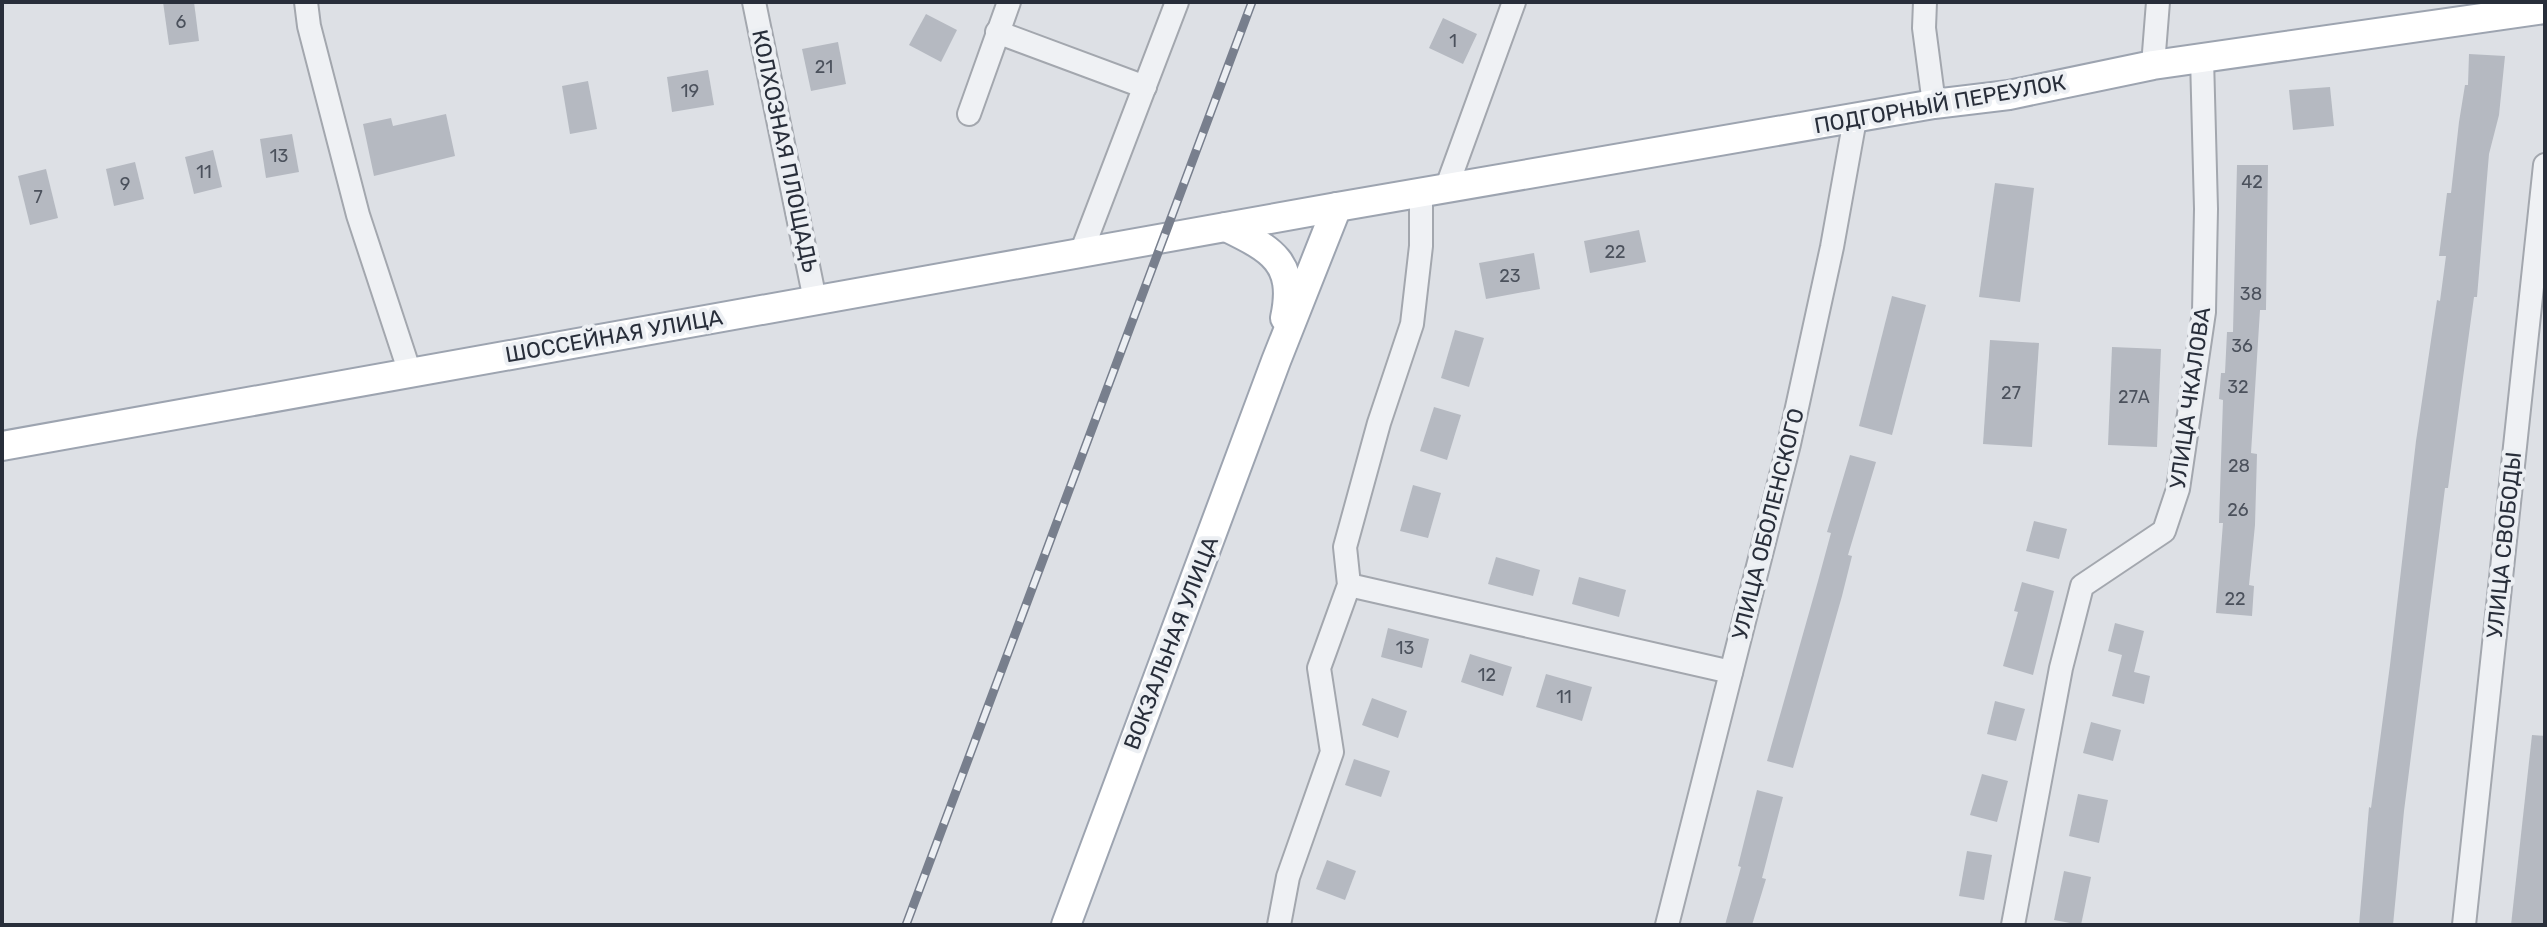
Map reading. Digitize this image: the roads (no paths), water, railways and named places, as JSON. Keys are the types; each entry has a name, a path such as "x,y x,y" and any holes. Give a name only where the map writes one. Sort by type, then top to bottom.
{"main road":[{"name":"ПОДГОРНЫЙ ПЕРЕУЛОК","path":"1226,227 1934,104 2009,95 2153,65 2545,9"},
{"path":"1276,361 1337,207"},
{"name":"ШОССЕЙНАЯ УЛИЦА","path":"2,446 1226,227"},
{"path":"1226,227 1266,246 1287,274 1289,300 1276,361"},
{"name":"ВОКЗАЛЬНАЯ УЛИЦА","path":"1066,925 1276,361"}],"street":[{"path":"306,2 309,26 358,215 410,373"},
{"name":"КОЛХОЗНАЯ ПЛОЩАДЬ","path":"754,2 815,300"},
{"path":"969,114 1009,2"},
{"path":"1081,253 1177,2"},
{"path":"1279,925 1288,877 1332,752 1319,668 1349,585 1345,547 1379,423 1412,324 1421,246 1434,191 1514,2"},
{"path":"1925,2 1924,28 1934,104"},
{"path":"2153,65 2158,2"},
{"path":"997,32 1145,87"},
{"name":"УЛИЦА ЧКАЛОВА","path":"2013,925 2061,668 2082,586 2164,531 2178,489 2204,312 2206,209 2202,58"},
{"name":"УЛИЦА ОБОЛЕНСКОГО","path":"1667,925 1802,387 1855,119"},
{"name":"УЛИЦА СВОБОДЫ","path":"2464,925 2545,165"},
{"path":"1349,585 1731,672"}],"railway":[{"path":"906,925 1252,2"}]}
